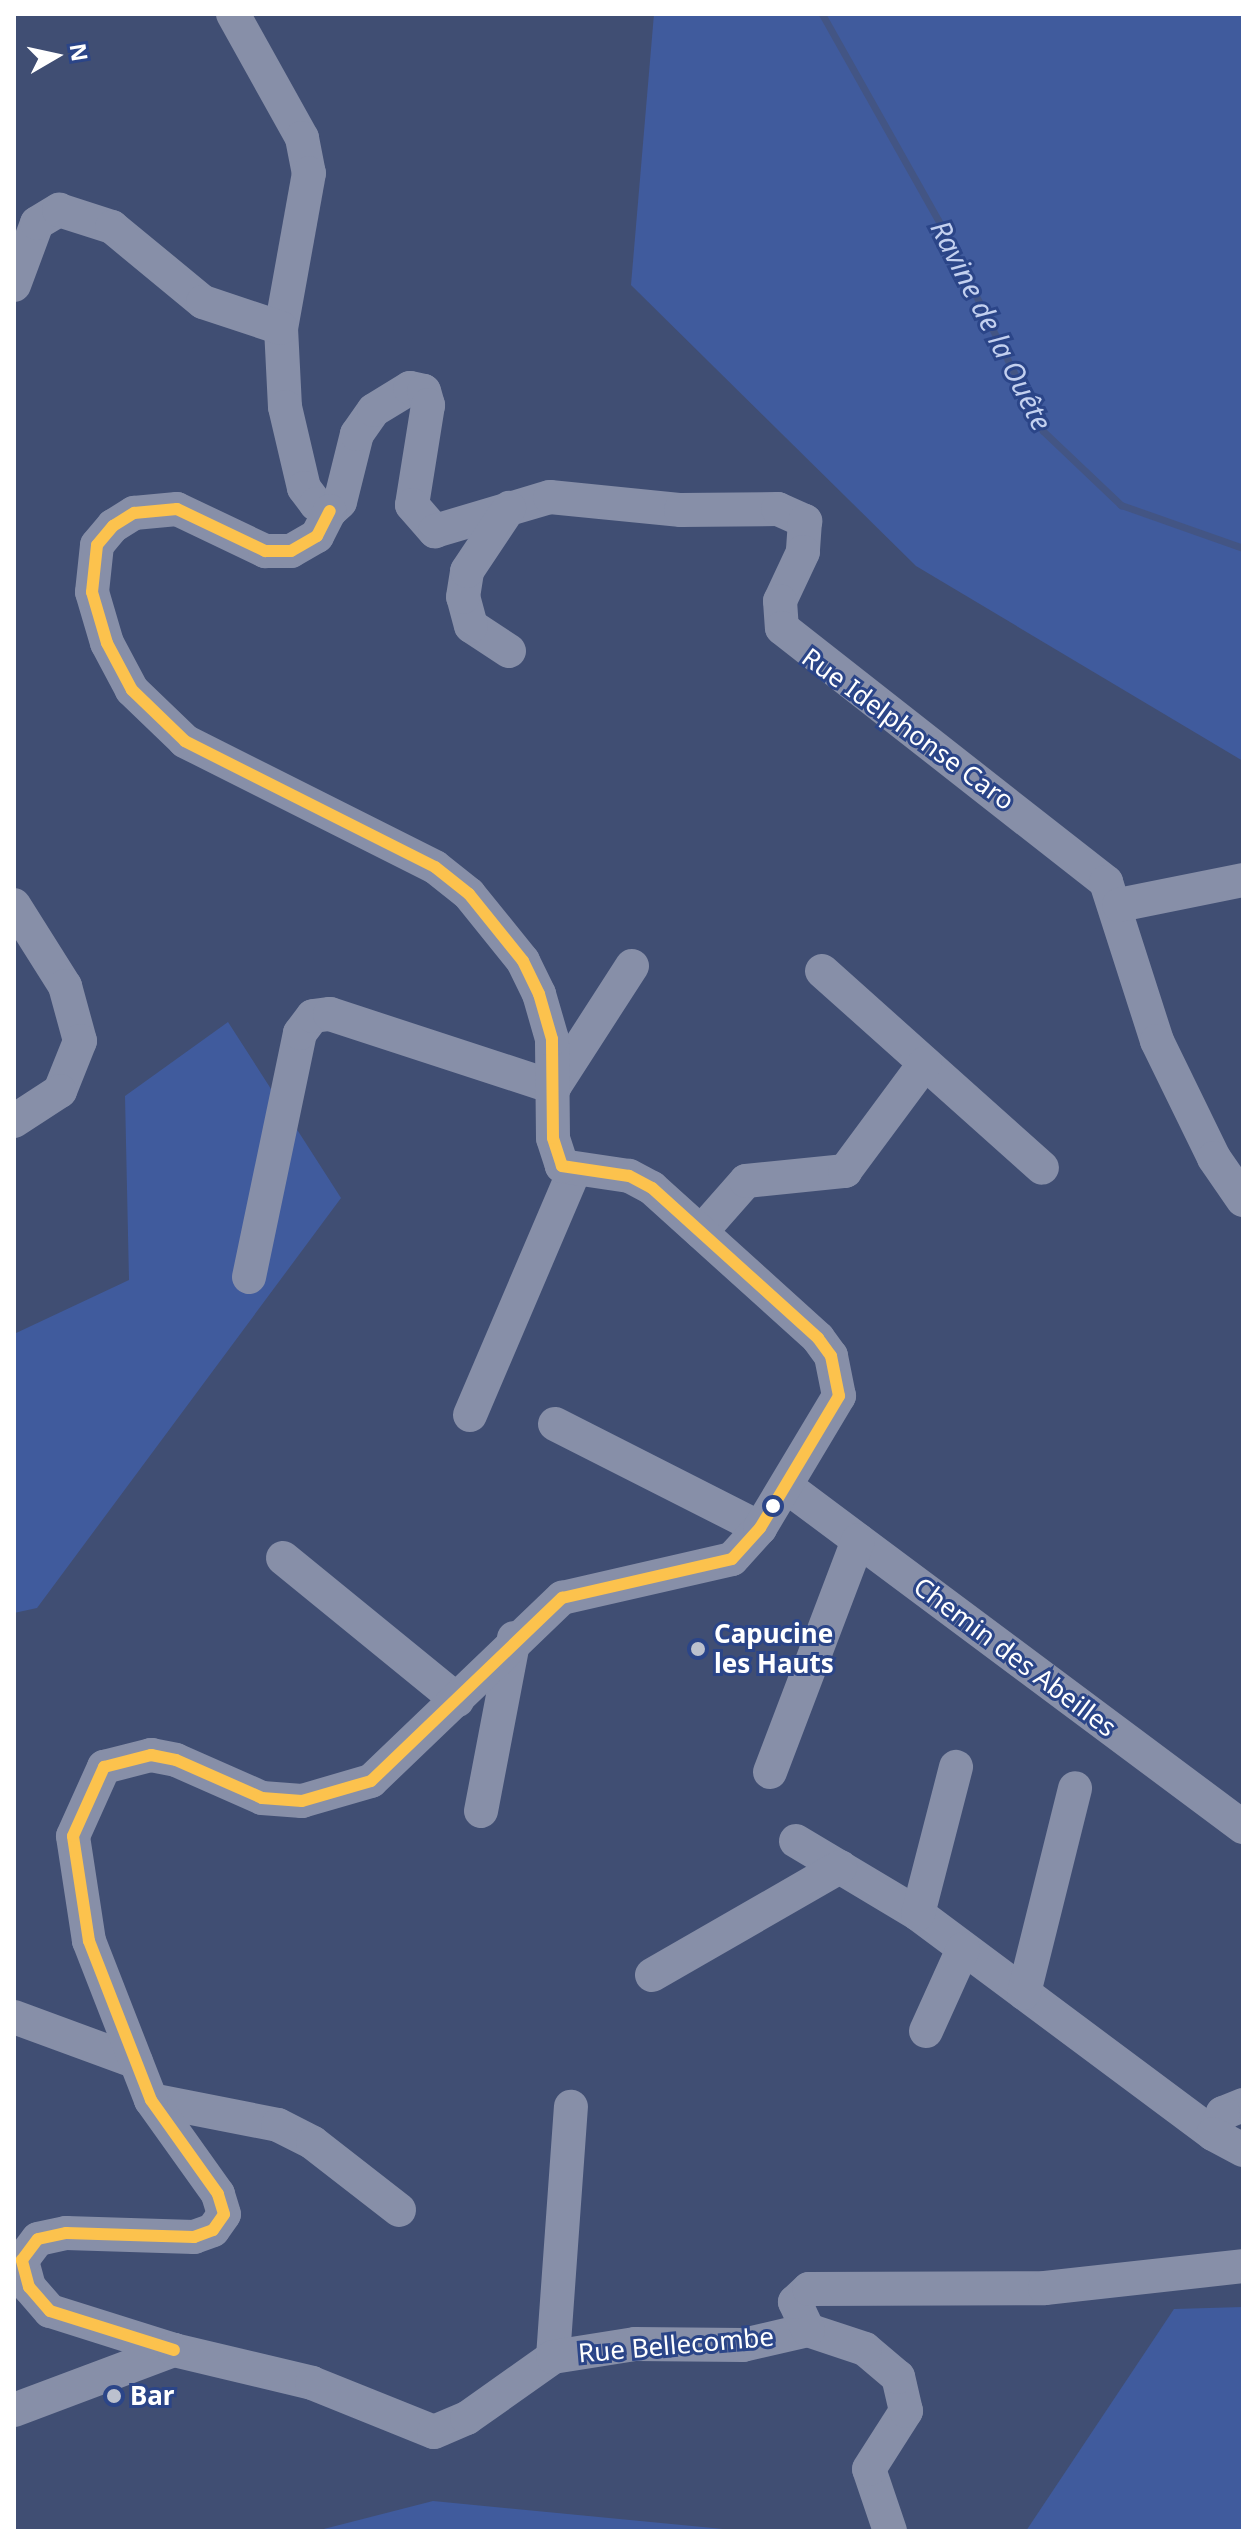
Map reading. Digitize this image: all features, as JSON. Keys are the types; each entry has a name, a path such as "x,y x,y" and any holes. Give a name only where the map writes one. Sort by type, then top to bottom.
{"street":[{"path":"174,2350 50,2311 29,2287 22,2260 38,2239 66,2233 194,2237 213,2230 224,2214 218,2194 151,2100 77,1889 73,1836 104,1767 151,1755 262,1798 341,1795 398,1762 514,1638 562,1598 589,1587 713,1568 760,1528 833,1416 835,1365 818,1338 701,1232 629,1176 573,1173 556,1154 554,1087 539,994 523,961 469,894 435,867 185,741 132,690 107,643 92,592 94,558 113,526 134,513 177,509 265,551 291,551 317,536 330,511 304,488 285,407 281,328 309,173 302,138 233,14"},
{"path":"14,285 37,223 59,210 112,227 203,302 281,328"},
{"name":"Rue Idelphonse Caro","path":"330,511 346,487 357,434 374,410 410,388 424,391 428,405 412,483 412,505 423,525 463,526 522,500 792,512 807,535 780,601 782,628 794,644 1090,863 1119,905 1157,1041 1214,1158 1243,1200"},
{"path":"509,651 471,626 463,597 467,571 490,528 522,500"},
{"path":"1119,905 1243,880"},
{"path":"14,905 65,986 80,1041 60,1091 14,1121"},
{"path":"554,1087 632,966"},
{"path":"822,971 1042,1168"},
{"path":"249,1277 300,1033 313,1016 330,1014 554,1087"},
{"path":"701,1232 746,1181 845,1171 925,1063"},
{"path":"470,1415 573,1173"},
{"path":"555,1424 760,1528"},
{"name":"Chemin des Abeilles","path":"787,1487 1243,1827"},
{"path":"770,1772 858,1540"},
{"path":"283,1558 457,1700"},
{"path":"481,1811 514,1638"},
{"path":"918,1914 956,1767"},
{"path":"1024,1993 1075,1788"},
{"path":"796,1841 918,1914 1213,2134 1243,2150"},
{"path":"652,1975 840,1867"},
{"path":"926,2031 963,1949"},
{"path":"14,2017 136,2062"},
{"path":"151,2100 278,2125 313,2143 399,2210"},
{"path":"1213,2134 1223,2113 1243,2105"},
{"path":"553,2357 571,2107"},
{"path":"890,2531 869,2469 906,2411 898,2377 865,2349 808,2330 795,2302 829,2284 1045,2288 1243,2266"},
{"name":"Rue Bellecombe","path":"174,2350 312,2383 434,2432 467,2418 553,2357 635,2344 743,2345 808,2330"},
{"path":"14,2410 174,2350"}],"shaded area":[{"path":"654,14 1243,14 1243,761 916,566 631,285"},
{"path":"228,1022 341,1198 37,1608 14,1613 14,1334 129,1280 125,1096"},
{"path":"1243,2307 1243,2531 1026,2531 1174,2309"},
{"path":"433,2501 744,2531 316,2531"}],"waterway":[{"name":"Ravine de la Ouête","path":"822,14 943,229 1043,431 1121,505 1243,548"}],"transit line":[{"path":"174,2350 50,2311 29,2287 22,2260 38,2239 66,2233 194,2237 213,2230 224,2214 218,2194 151,2100 89,1941 73,1836 104,1767 151,1755 176,1760 262,1798 302,1801 371,1781 562,1598 732,1559 760,1528 839,1396 831,1356 818,1338 652,1188 629,1176 562,1166 553,1138 552,1039 539,994 523,961 469,894 435,867 185,741 132,690 107,643 92,592 97,545 113,526 134,513 177,509 265,551 291,551 317,536 330,511"}],"place":[{"name":"Capucine les Hauts","path":"698,1649"},
{"name":"Bar","path":"114,2396"}]}
